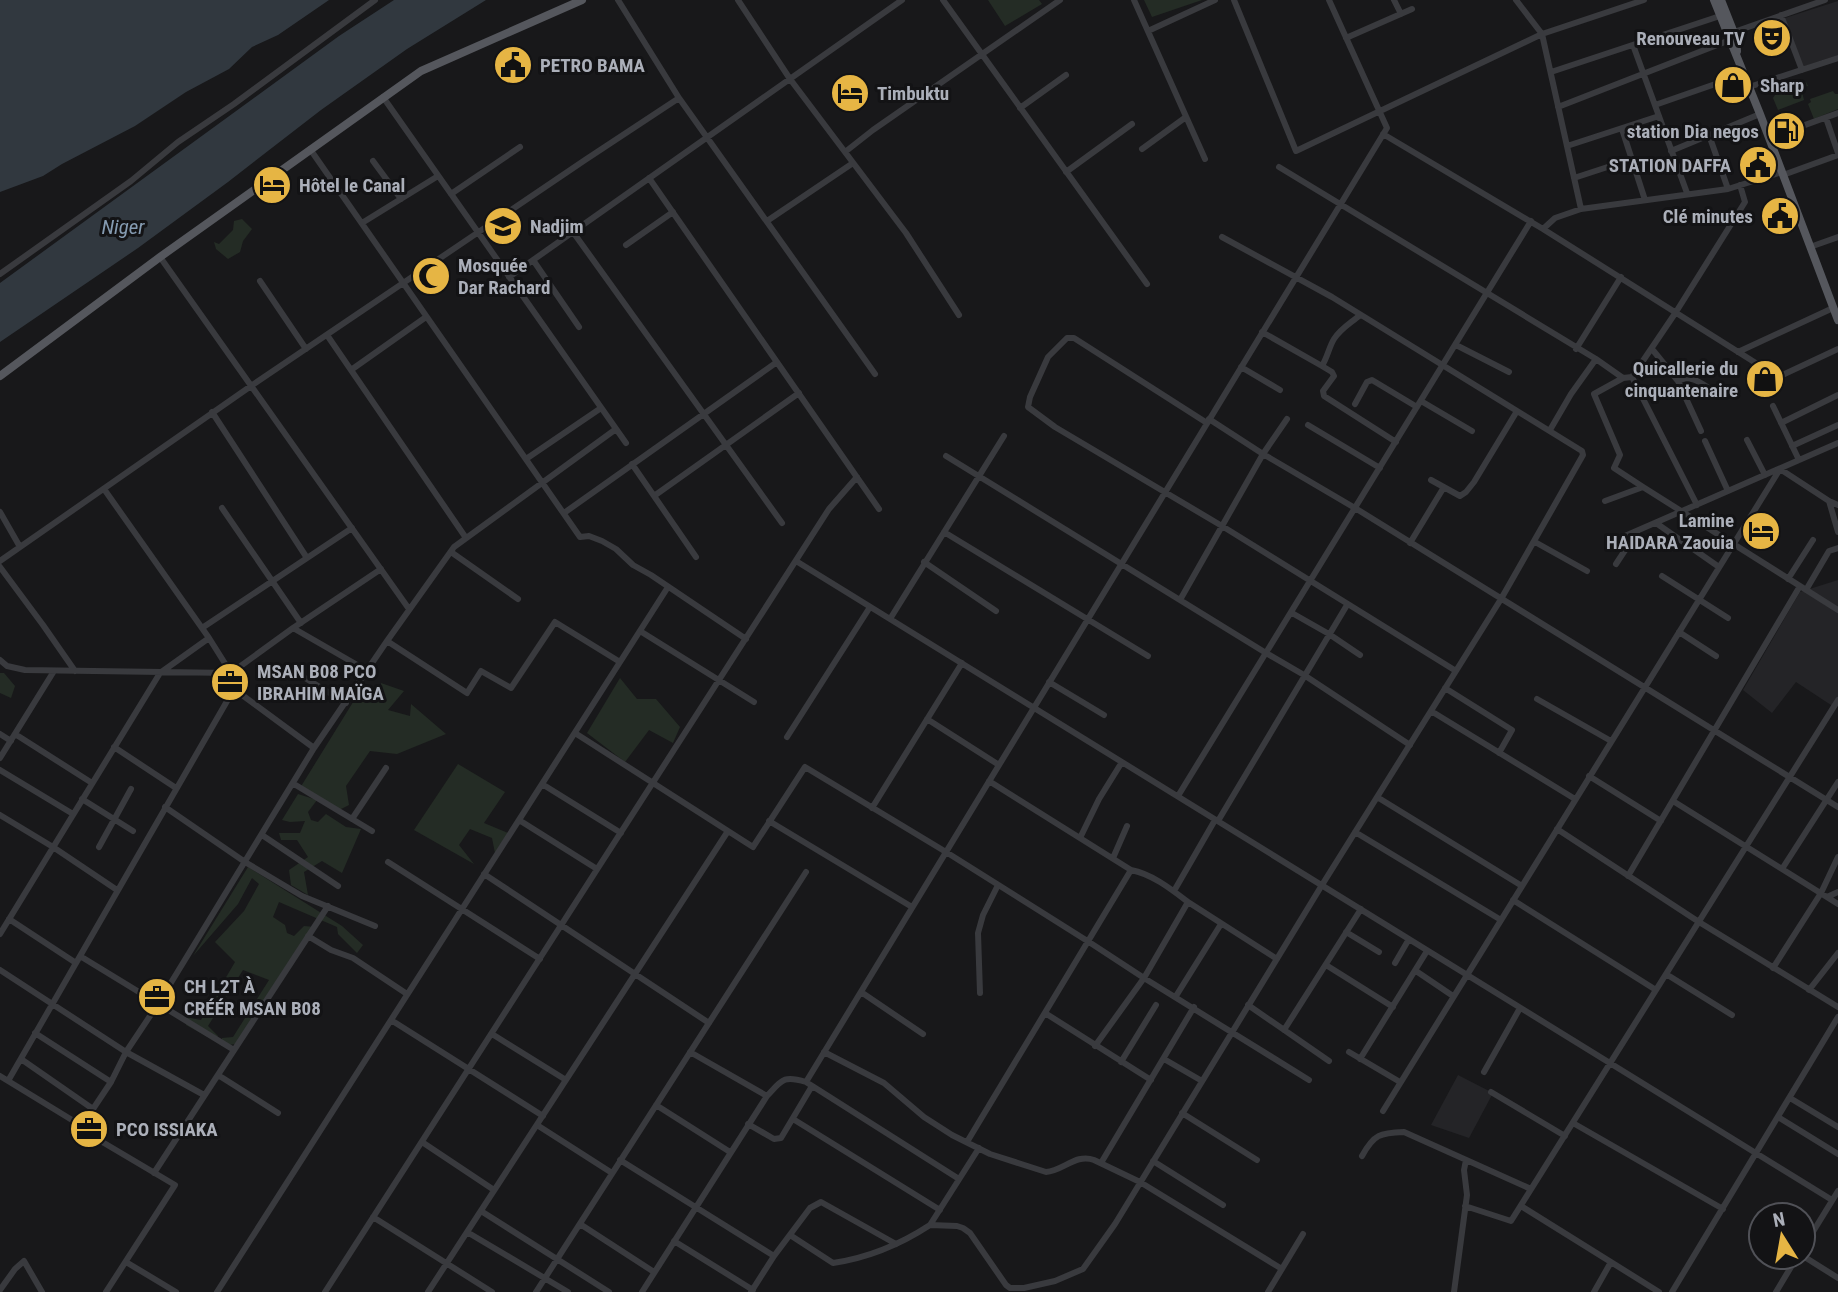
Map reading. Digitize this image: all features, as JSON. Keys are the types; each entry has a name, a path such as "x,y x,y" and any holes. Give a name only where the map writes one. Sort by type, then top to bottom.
{"main road":[{"path":"0,376 160,257 429,66 582,0"},
{"path":"1714,0 1720,16 1736,38 1738,61 1838,320"},
{"path":"1721,0 1732,36"}],"street":[{"path":"0,274 131,181 178,142 375,0"},
{"path":"618,0 679,98 875,374"},
{"path":"738,0 790,79 906,233 959,315"},
{"path":"509,277 902,0"},
{"path":"943,0 1147,284"},
{"path":"845,152 1060,0"},
{"path":"1134,0 1205,159"},
{"path":"1148,31 1215,0"},
{"path":"1234,0 1296,151 1542,34 1644,0"},
{"path":"748,1124 774,1139 781,1138 793,1119 824,1052 1387,128 1329,0"},
{"path":"1394,0 1401,13"},
{"path":"1516,0 1542,34 1581,209"},
{"path":"1558,107 1781,15 1825,0"},
{"path":"1346,38 1412,9"},
{"path":"1781,15 1802,70"},
{"path":"1551,72 1720,16"},
{"path":"1633,45 1687,194"},
{"path":"1749,87 1838,58"},
{"path":"1655,106 1744,74"},
{"path":"1020,107 1066,75"},
{"path":"383,97 626,443"},
{"path":"0,561 212,412 679,98"},
{"path":"1769,138 1838,113"},
{"path":"1671,151 1760,114"},
{"path":"1567,146 1658,116"},
{"path":"1142,149 1186,117"},
{"path":"1543,229 1555,218 1581,209 1728,189 1838,154 1826,118"},
{"path":"1066,172 1132,124"},
{"path":"1622,129 1645,200"},
{"path":"1383,134 1531,221 1778,377 1838,349"},
{"path":"1709,135 1728,189"},
{"path":"451,194 520,147"},
{"path":"310,149 580,537 589,536 616,549 633,565 746,639"},
{"path":"1574,178 1632,159"},
{"path":"373,161 401,199"},
{"path":"767,221 853,163"},
{"path":"1279,167 1623,378"},
{"path":"362,223 438,176"},
{"path":"649,178 879,509"},
{"path":"1740,185 1745,202 1652,349 1632,377 1623,378 1594,394 1594,397 1620,455 1615,468 1838,610"},
{"path":"626,245 673,212"},
{"path":"1178,796 1531,221"},
{"path":"573,232 782,523"},
{"path":"930,1225 957,1226 970,1233 1010,1288 1024,1288 1055,1281 1083,1269 1115,1224 1321,885 1501,599 1583,455 1582,451 1550,430 1296,276 1222,237"},
{"path":"1810,247 1838,237"},
{"path":"160,257 409,609"},
{"path":"533,260 579,327"},
{"path":"1576,348 1621,277"},
{"path":"260,281 306,349"},
{"path":"1738,352 1833,307"},
{"path":"1322,366 1329,355 1332,342 1342,328 1360,315"},
{"path":"351,370 426,317"},
{"path":"1262,332 1332,372 1334,376 1323,391 1324,396 1396,442"},
{"path":"327,335 466,538"},
{"path":"1456,671 1222,526 1055,427 1028,407 1048,357 1067,338 1074,338 1355,508 1838,807"},
{"path":"1456,345 1509,372"},
{"path":"1652,349 1678,381 1701,431"},
{"path":"1550,430 1596,359"},
{"path":"564,513 777,362"},
{"path":"1241,367 1280,390"},
{"path":"1632,377 1697,505"},
{"path":"1678,381 1689,377 1715,392"},
{"path":"1355,404 1367,382 1372,380 1472,431"},
{"path":"654,496 799,393"},
{"path":"1781,424 1838,395"},
{"path":"1773,406 1798,460"},
{"path":"526,459 601,408"},
{"path":"1431,480 1460,496 1466,492 1517,411"},
{"path":"212,412 307,558"},
{"path":"1180,600 1263,454 1287,418"},
{"path":"1308,425 1380,468"},
{"path":"1791,446 1838,425"},
{"path":"77,1127 93,1110 111,1083 126,1052 314,748 454,547 616,429"},
{"path":"890,619 1004,436"},
{"path":"1746,440 1766,475"},
{"path":"1706,441 1728,491"},
{"path":"1618,539 1838,443"},
{"path":"946,456 1304,675 1410,745"},
{"path":"632,464 696,557"},
{"path":"1780,469 1838,505"},
{"path":"1383,1111 1780,469"},
{"path":"325,1292 829,509 857,477"},
{"path":"1410,543 1444,487"},
{"path":"1605,501 1643,487"},
{"path":"8,1081 234,689 231,673 209,638 104,489"},
{"path":"1829,501 1838,532"},
{"path":"222,508 302,622"},
{"path":"0,512 20,547"},
{"path":"1656,523 1719,567"},
{"path":"202,628 352,528"},
{"path":"1616,564 1638,530"},
{"path":"944,532 1148,656"},
{"path":"1788,579 1813,540"},
{"path":"1535,542 1587,571"},
{"path":"1628,876 1803,588 1829,551 1838,548"},
{"path":"451,552 519,599"},
{"path":"796,561 1832,1200"},
{"path":"924,562 996,611"},
{"path":"0,567 75,671"},
{"path":"0,660 7,666 24,670 231,673 381,569"},
{"path":"1662,576 1728,618"},
{"path":"217,1292 668,587"},
{"path":"1174,891 1346,604"},
{"path":"787,737 870,607"},
{"path":"1292,613 1360,655"},
{"path":"387,641 467,693 481,671 511,688 555,622 620,662"},
{"path":"293,628 366,670"},
{"path":"640,631 754,702"},
{"path":"1679,632 1716,656"},
{"path":"0,934 160,673 209,638"},
{"path":"872,808 962,663"},
{"path":"292,670 345,703"},
{"path":"0,758 54,671"},
{"path":"1049,682 1104,715"},
{"path":"1445,688 1512,730 1499,752"},
{"path":"234,689 314,748"},
{"path":"1537,699 1611,741"},
{"path":"1465,1206 1511,1221 1838,700"},
{"path":"1431,711 1576,799"},
{"path":"927,719 999,765"},
{"path":"575,733 753,846 805,767 946,852 1309,1080"},
{"path":"0,734 13,738 92,783"},
{"path":"114,747 176,788"},
{"path":"1080,838 1099,799 1122,762"},
{"path":"352,819 386,768"},
{"path":"0,770 73,814"},
{"path":"1589,776 1661,821"},
{"path":"989,781 1132,870 1141,872 1174,891 1276,959"},
{"path":"1782,869 1838,782"},
{"path":"294,784 372,831"},
{"path":"542,785 621,833"},
{"path":"99,847 131,789"},
{"path":"1377,797 1522,886"},
{"path":"82,799 133,831"},
{"path":"1672,801 1838,904"},
{"path":"165,807 245,862 302,896 375,926"},
{"path":"0,815 117,890"},
{"path":"519,820 597,869"},
{"path":"769,821 912,907"},
{"path":"1113,858 1127,826"},
{"path":"1557,829 1699,922 1838,1007"},
{"path":"428,1292 728,831"},
{"path":"1354,832 1501,919"},
{"path":"262,835 338,886"},
{"path":"1773,968 1824,895 1838,857"},
{"path":"388,862 540,959"},
{"path":"967,1143 1132,870"},
{"path":"536,1292 806,872"},
{"path":"484,874 709,1023"},
{"path":"980,993 978,933 983,915 998,885"},
{"path":"1824,895 1838,892"},
{"path":"1513,900 1656,990"},
{"path":"1094,1046 1144,978 1188,902"},
{"path":"154,1173 328,906"},
{"path":"1284,1030 1361,909"},
{"path":"9,919 234,1050"},
{"path":"1176,996 1221,924"},
{"path":"1346,932 1378,952"},
{"path":"308,936 331,950 352,958 407,994"},
{"path":"1395,963 1409,939"},
{"path":"1360,1059 1427,951"},
{"path":"1809,990 1838,953"},
{"path":"1325,965 1393,1007"},
{"path":"0,970 126,1052 204,1095"},
{"path":"1416,971 1453,996"},
{"path":"1666,974 1732,1015"},
{"path":"861,992 923,1034"},
{"path":"1121,1062 1156,1005"},
{"path":"1248,1005 1329,1061"},
{"path":"1101,1163 1194,1007"},
{"path":"1484,1072 1520,1008"},
{"path":"1045,1013 1151,1080"},
{"path":"1672,1292 1838,1017"},
{"path":"391,1020 543,1116"},
{"path":"35,1033 111,1083"},
{"path":"492,1034 566,1080"},
{"path":"690,1052 767,1096"},
{"path":"824,1052 884,1083 924,1117 979,1149 1045,1172 1054,1171 1080,1158 1101,1163 1140,1182 1282,1269"},
{"path":"1349,1052 1400,1082"},
{"path":"21,1059 93,1110"},
{"path":"1164,1059 1202,1081"},
{"path":"218,1075 278,1113"},
{"path":"0,1076 72,1120 77,1127 175,1185 106,1292"},
{"path":"642,1292 748,1124 767,1096 785,1079 791,1078 809,1084 959,1180"},
{"path":"1491,1092 1565,1136"},
{"path":"1790,1098 1838,1127"},
{"path":"656,1105 730,1152"},
{"path":"1182,1113 1257,1160"},
{"path":"1778,1117 1838,1154"},
{"path":"793,1119 940,1210"},
{"path":"1573,1123 1723,1209"},
{"path":"537,1125 612,1173"},
{"path":"1362,1156 1377,1136 1404,1132 1531,1189"},
{"path":"422,1142 494,1190"},
{"path":"790,1235 832,1263 860,1257 895,1244 930,1225 979,1149"},
{"path":"620,1160 774,1256"},
{"path":"1454,1292 1467,1195 1464,1170 1466,1160"},
{"path":"1153,1161 1223,1205"},
{"path":"1817,1225 1838,1191"},
{"path":"674,1241 752,1291 810,1208 821,1202 895,1244"},
{"path":"1521,1206 1659,1292"},
{"path":"481,1211 609,1292"},
{"path":"373,1217 492,1292"},
{"path":"580,1224 654,1272"},
{"path":"467,1232 568,1292"},
{"path":"1268,1292 1303,1234"},
{"path":"0,1290 24,1261 42,1292"},
{"path":"126,1262 176,1292"},
{"path":"1594,1292 1611,1262"},
{"path":"1817,1265 1838,1278"},
{"path":"1780,1291 1790,1271"}],"shaded area":[{"path":"988,0 1039,0 1042,4 1005,26"},
{"path":"1144,0 1202,0 1152,17"},
{"path":"1838,1 1838,55 1802,67 1785,18"},
{"path":"1799,81 1801,84 1806,82 1808,86 1801,88 1804,100 1778,110 1773,90 1776,89 1780,94 1779,91"},
{"path":"1833,91 1838,94 1838,109 1814,119 1808,104 1810,99"},
{"path":"242,219 252,229 243,241 240,252 228,259 216,249 214,242 219,244 233,230 234,221"},
{"path":"1838,580 1838,700 1834,707 1796,682 1772,713 1743,690 1800,592"},
{"path":"0,673 4,673 15,686 11,698 0,693"},
{"path":"620,678 637,699 656,699 680,727 673,743 649,730 625,762 587,733"},
{"path":"381,683 404,691 388,710 410,716 411,704 446,734 397,754 370,751 346,786 349,805 339,810 300,788 363,686 370,700 381,701"},
{"path":"458,764 505,792 484,823 508,833 495,853 492,838 470,829 459,845 474,864 414,830"},
{"path":"298,794 317,800 308,812 311,820 318,822 326,814 346,827 361,829 342,873 322,861 304,872 308,895 291,885 289,870 308,857 297,840 281,840 279,833 300,833 305,821 282,820"},
{"path":"248,867 342,926 363,945 357,953 338,934 337,927 279,902 273,917 285,925 287,933 294,936 304,926 316,927 236,1044 221,1046 222,1038 233,1037 269,980 243,970 208,1026 218,1036 215,1041 186,1025 185,1017 201,1020 235,962 215,942 244,911 259,884 252,878 238,904 193,956"},
{"path":"1458,1075 1493,1093 1469,1138 1431,1125"}],"water":[{"path":"0,0 329,0 278,35 252,47 229,69 186,92 135,126 43,176 0,192"},
{"name":"Niger","path":"394,0 486,0 407,49 321,110 138,248 0,342 0,283 339,36"}],"place":[{"name":"Renouveau TV","path":"1772,38"},
{"name":"PETRO BAMA","path":"513,65"},
{"name":"Sharp","path":"1733,85"},
{"name":"Timbuktu","path":"850,93"},
{"name":"station Dia negos","path":"1786,131"},
{"name":"STATION DAFFA","path":"1758,165"},
{"name":"Hôtel le Canal","path":"272,185"},
{"name":"Clé minutes","path":"1780,216"},
{"name":"Nadjim","path":"503,226"},
{"name":"Mosquée Dar Rachard","path":"431,276"},
{"name":"Quicallerie du cinquantenaire","path":"1765,379"},
{"name":"Lamine HAIDARA Zaouia","path":"1761,531"},
{"name":"MSAN B08 PCO IBRAHIM MAÏGA","path":"230,682"},
{"name":"CH L2T À CRÉÉR MSAN B08","path":"157,997"},
{"name":"PCO ISSIAKA","path":"89,1129"}]}
